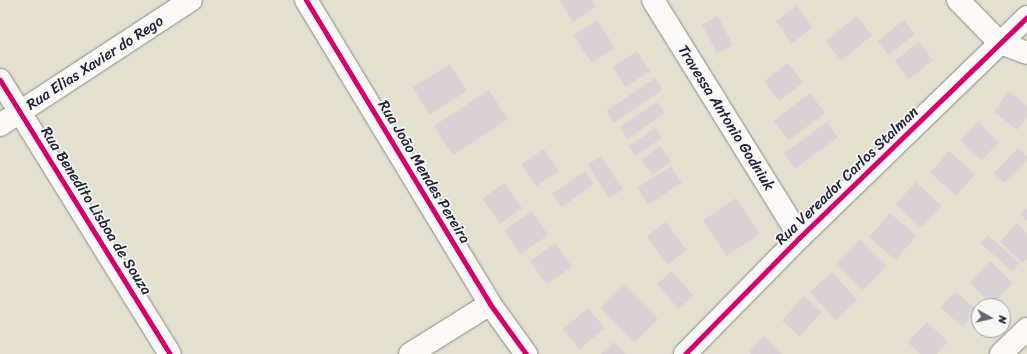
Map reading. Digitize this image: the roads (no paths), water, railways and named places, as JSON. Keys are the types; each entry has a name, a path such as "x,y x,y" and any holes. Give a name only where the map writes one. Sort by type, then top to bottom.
{"street":[{"name":"Rua Elias Xavier do Rego","path":"0,125 190,0"},
{"name":"Rua João Mendes Pereira","path":"306,0 490,304 526,354"},
{"name":"Travessa Antonio Godniuk","path":"653,0 800,237"},
{"path":"958,0 1000,44 1027,53"},
{"name":"Rua Vereador Carlos Stalman","path":"685,354 800,237 1027,17"},
{"name":"Rua Benedito Lisboa de Souza","path":"0,80 170,354"},
{"path":"410,354 490,304"},
{"path":"1001,354 1027,329"}]}
